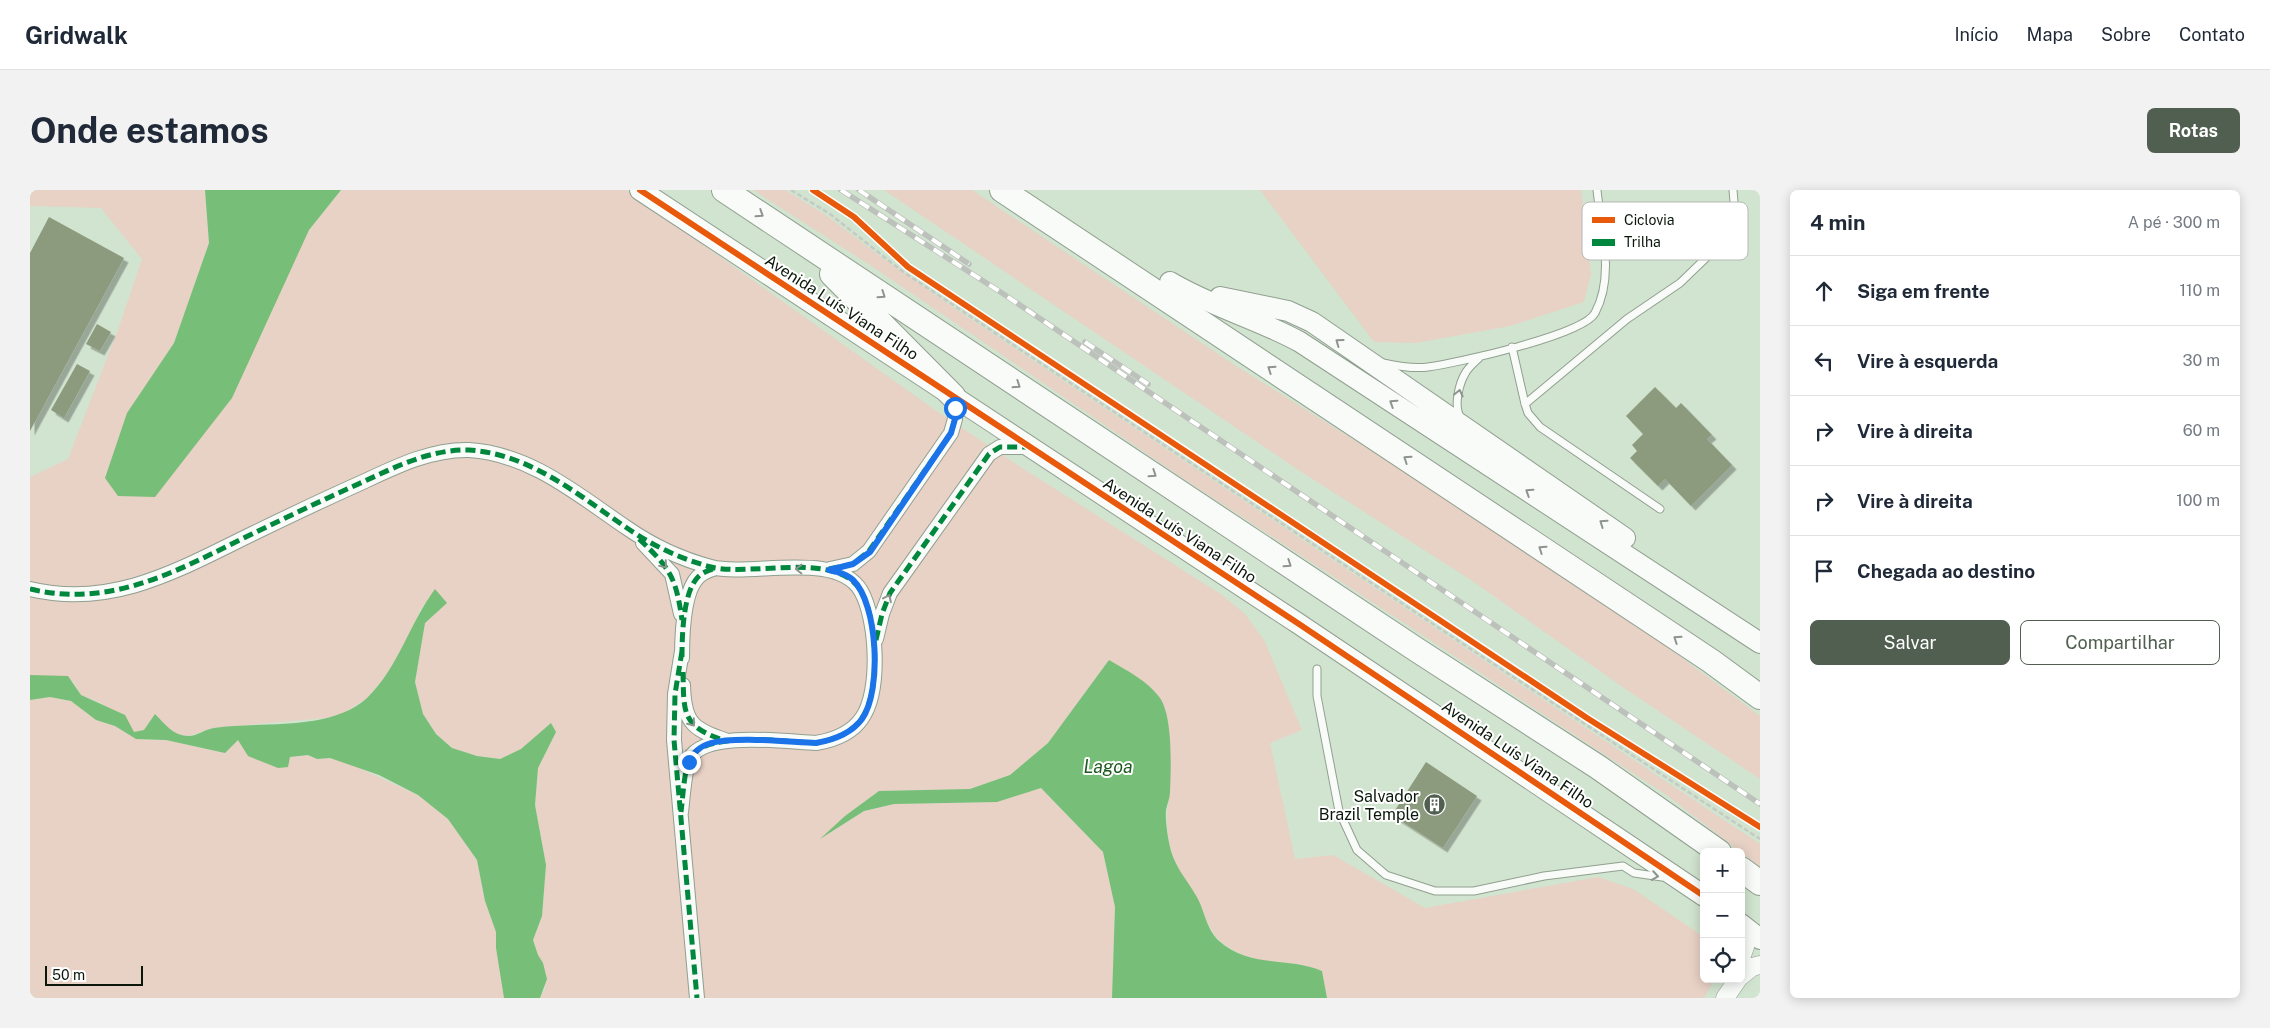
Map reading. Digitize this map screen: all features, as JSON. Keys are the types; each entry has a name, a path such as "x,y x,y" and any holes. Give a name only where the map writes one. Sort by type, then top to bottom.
{"highway":[{"name":"Avenida Luís Viana Filho","path":"724,190 1401,639 1598,767 1714,848"},
{"path":"1006,192 1170,282"},
{"path":"1006,192 1710,661 1760,697"},
{"path":"797,239 952,396"},
{"path":"1710,661 1760,689"},
{"path":"1745,872 1760,883"}],"main road":[{"name":"Avenida Luís Viana Filho","path":"640,190 1696,890"},
{"path":"1170,282 1209,295 1288,311 1300,316 1664,565 1756,641"},
{"path":"1170,282 1200,300 1273,328 1300,342 1756,641"},
{"path":"1745,927 1760,939"}],"street":[{"path":"30,590 69,595 116,592 192,564 392,468 442,452 476,451 494,453 520,461 560,481 630,530 672,554 716,568 829,570 853,564 870,552 951,433 955,419 952,396"},
{"path":"680,812 691,757 704,746 725,740 816,743 829,741 845,734 862,719 870,701 875,645 882,614 890,593 989,454 1000,447 1030,447"},
{"path":"630,530 672,574 679,598 683,627"},
{"path":"716,568 700,575 692,586 683,627 684,702 687,717 697,729 725,740"},
{"path":"829,570 846,575 858,587 868,608 875,645"},
{"path":"682,651 675,694 674,740 697,998"},
{"path":"1745,973 1752,967 1760,965"},
{"path":"1714,998 1724,983"},
{"path":"1725,998 1735,983"}],"lane":[{"path":"1363,360 1426,368 1479,358 1568,332 1582,325 1594,314 1603,294 1607,275 1605,260"},
{"path":"1525,404 1627,319 1680,283 1704,260"},
{"path":"1512,347 1528,413 1540,427 1660,508"},
{"path":"1469,431 1458,414 1457,402 1465,373 1479,358"},
{"path":"1317,669 1317,696 1339,811 1357,850 1386,875 1435,891 1474,891 1544,876 1623,866 1634,873 1654,875 1696,890"}],"path":[{"path":"791,190 830,214 902,270 1460,643 1760,838"},
{"path":"893,254 932,283 1578,713 1661,764"}],"shaded area":[{"path":"30,190 205,190 209,243 174,343 127,413 309,230 341,190 626,190 935,410 1019,466 1222,595 1245,614 1265,642 1302,730 1270,743 1295,859 1333,855 1425,908 1598,877 1633,889 1700,934 1700,983 1713,983 1704,998 1327,998 1322,971 1302,965 1251,958 1241,954 1222,942 1211,930 1195,893 1185,880 1173,858 1167,825 1170,793 1109,660 1048,743 1010,775 970,789 879,791 846,816 823,837 864,811 894,804 997,802 1041,788 1103,852 1115,907 1112,998 540,998 545,989 543,963 533,940 542,916 546,865 535,805 538,768 556,732 551,723 521,749 500,759 477,756 452,748 436,734 423,714 415,682 425,623 447,603 435,590 420,610 407,641 384,678 366,699 337,717 212,728 189,736 144,730 134,732 101,703 81,695 73,681 30,675 30,477 68,459 119,327 142,259 101,208 30,206"},
{"path":"753,190 785,190 827,216 948,304 1760,844 1760,867 1745,855 1745,848 1735,848 1668,796 1181,477 873,267"},
{"path":"884,190 972,190 1236,366 1451,501 1638,625 1760,716 1760,779 1624,688 1471,580 1300,471"},
{"path":"1260,190 1581,190 1582,260 1589,260 1591,274 1584,302 1510,326 1416,343 1374,342"},
{"path":"50,697 71,701 96,720 115,726 136,739 166,740 225,753 238,740 290,757 308,755 317,759 330,758 350,764 418,795 448,819 477,860 485,901 496,932 496,948 504,998 30,998 30,700"}],"water":[{"path":"205,190 341,190 309,230 232,398 155,497 118,496 105,478 127,413 174,343 209,243"},
{"path":"435,589 447,603 425,623 415,682 423,714 436,734 452,748 477,756 500,759 521,749 551,723 556,732 538,768 535,805 546,865 542,916 533,940 543,963 547,979 540,998 504,998 496,948 496,932 485,901 477,860 448,819 418,795 379,775 330,758 317,759 308,755 290,757 288,767 278,768 248,756 238,740 225,753 166,740 136,739 115,726 96,720 71,701 50,697 30,700 30,675 68,676 81,695 125,715 134,732 144,730 155,714 174,732 189,736 214,728 314,721 334,716 352,709 367,698 378,686 396,659 418,616"},
{"name":"Lagoa","path":"1109,660 1149,686 1160,698 1164,707 1169,730 1171,770 1170,794 1166,810 1169,842 1176,863 1198,900 1214,936 1231,950 1244,955 1257,959 1296,964 1322,971 1327,998 1112,998 1115,907 1103,852 1041,788 997,802 894,804 864,811 820,839 845,816 879,791 970,789 1010,775 1048,743"}],"building":[{"path":"49,217 124,258 30,431 30,253"},
{"path":"97,324 111,332 100,351 86,344"},
{"path":"77,364 90,371 64,418 51,410"},
{"path":"1655,387 1676,408 1681,403 1712,435 1707,439 1732,465 1691,506 1665,479 1658,486 1630,458 1637,451 1632,445 1643,434 1626,416"},
{"name":"Salvador Brazil Temple","path":"1426,762 1477,796 1443,848 1392,815"}],"railway":[{"path":"841,190 1002,293 1760,804"},
{"path":"859,190 969,264"},
{"path":"1085,342 1148,384"}],"marked path":[{"path":"829,569 853,564 869,551 951,433 955,419 953,396"},
{"path":"876,640 882,614 890,593 989,454 1000,447 1026,447"},
{"path":"30,589 60,594 90,594 118,590 145,582 199,560 402,464 428,455 455,450 492,453 513,459 533,468 572,490 647,541 689,560 711,567 728,569 814,568 833,571 849,579 861,591 866,603 871,619 875,655 872,691 862,718 848,732 816,743 748,740 712,744 699,749 690,758 688,763 681,812"},
{"path":"639,539 658,558 670,574 677,593 682,620"},
{"path":"682,657 684,615 689,593 698,577 706,571 716,568"},
{"path":"682,651 675,694 674,740 697,998"},
{"path":"683,672 685,707 692,723 709,735 723,740"}],"cycle path":[{"path":"640,190 1299,624 1700,893"},
{"path":"813,190 854,217 908,267 1587,718 1760,827"}],"place":[{"name":"Salvador Brazil Temple","path":"1435,805"}],"route":[{"path":"689,762 696,751 704,746 725,740 816,743 829,741 845,734 862,719 870,701 875,645 868,608 864,597 853,580 846,575 829,570 853,564 870,552 951,433 955,419 955,408"}]}
